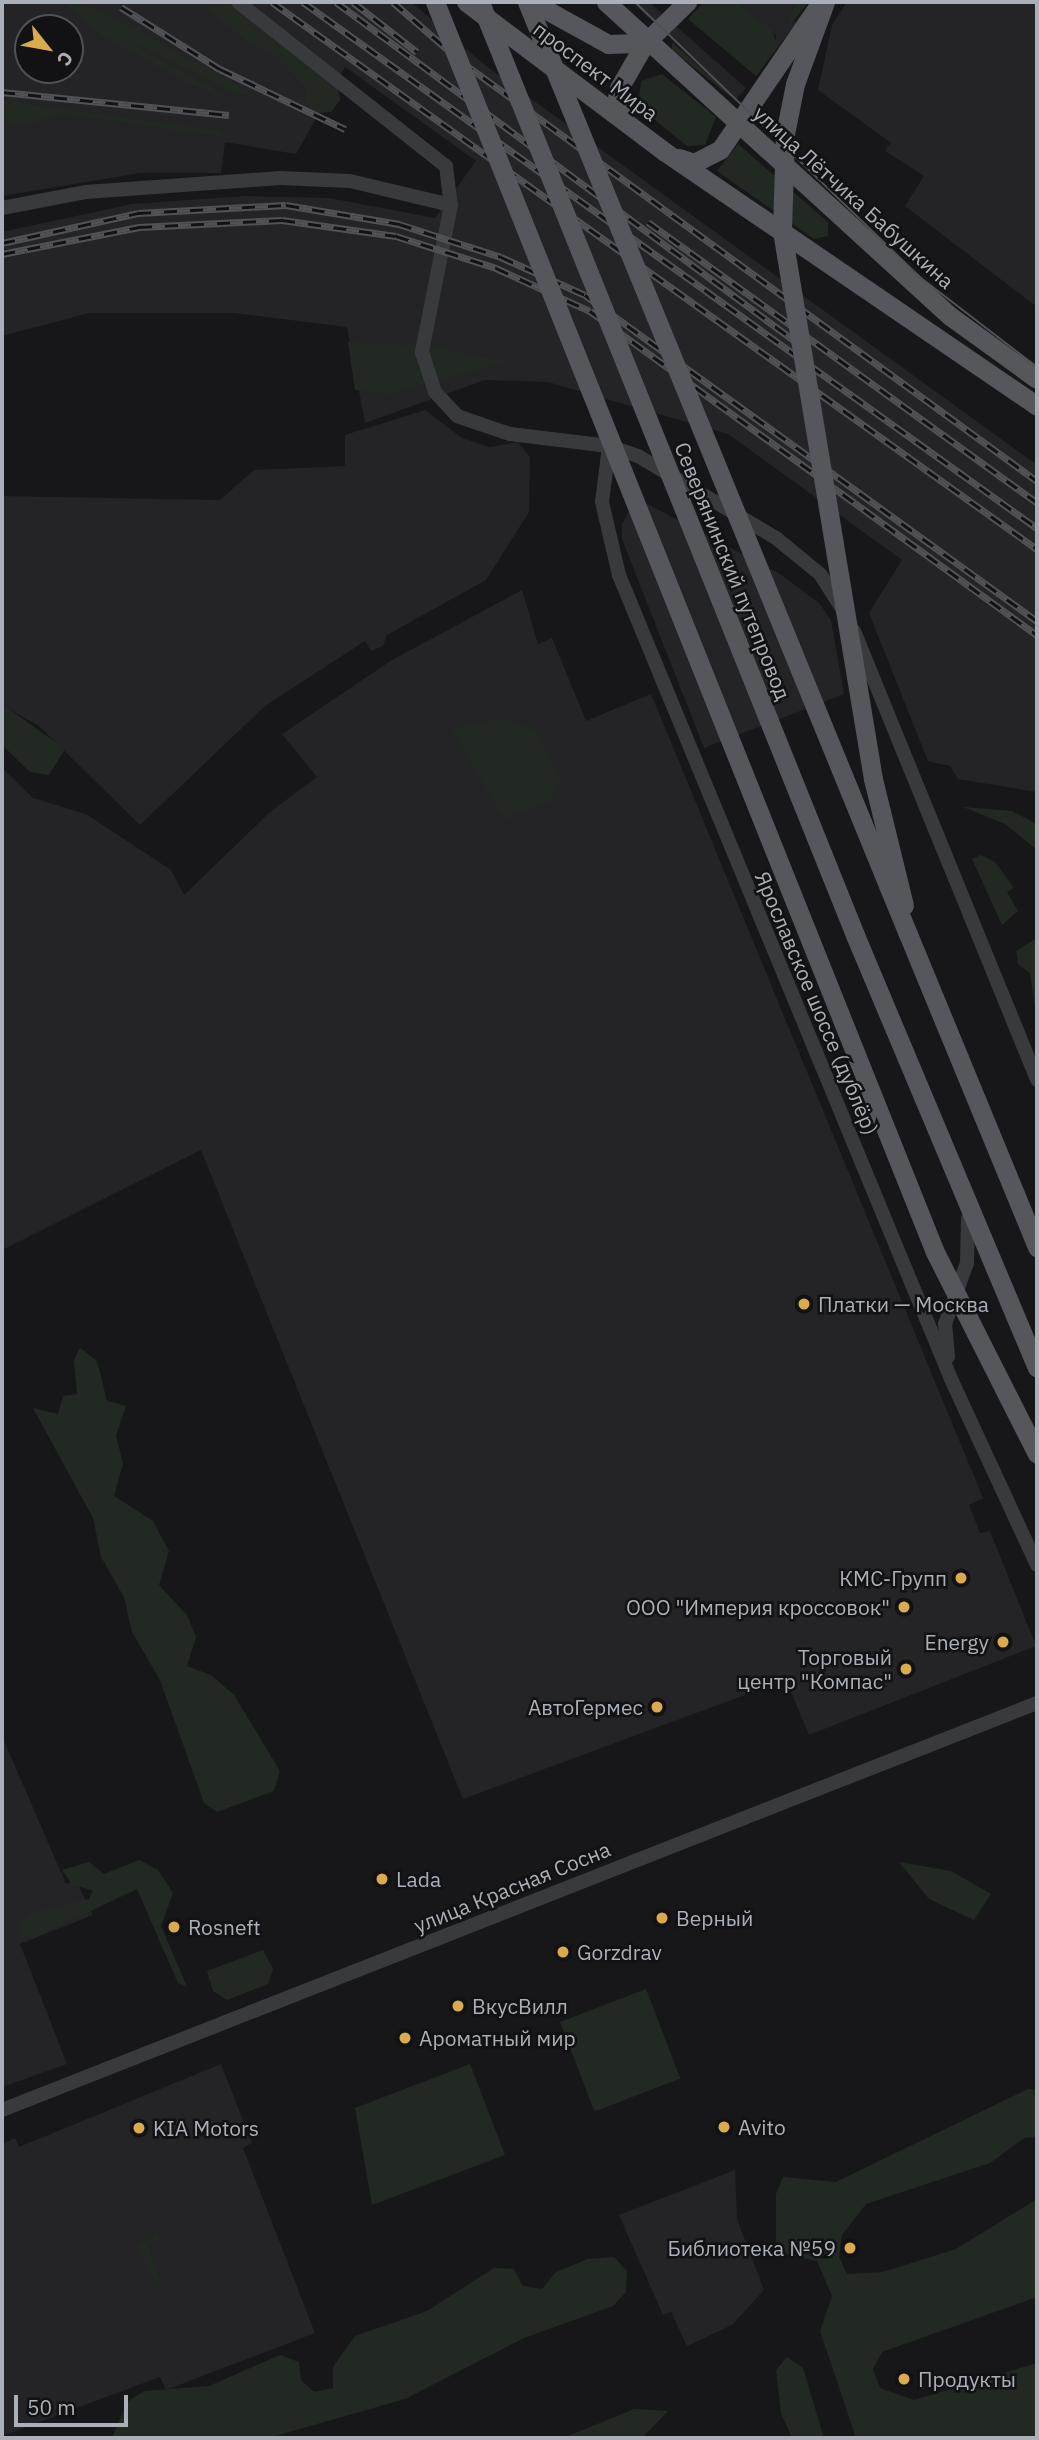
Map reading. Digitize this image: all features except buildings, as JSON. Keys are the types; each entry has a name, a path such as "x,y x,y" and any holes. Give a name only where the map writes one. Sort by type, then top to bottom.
{"main road":[{"path":"435,2 935,1252 1037,1454"},
{"name":"проспект Мира","path":"466,2 665,152"},
{"name":"Северянинский путепровод","path":"480,2 966,1199 1037,1367"},
{"path":"529,2 608,44 645,43"},
{"name":"Северянинский путепровод","path":"529,2 908,934 993,1132 1037,1247"},
{"name":"улица Лётчика Бабушкина","path":"606,2 645,43 736,120 950,316 1037,379"},
{"path":"626,122 616,103 619,88 645,43 687,2"},
{"path":"823,2 795,84 785,134 782,231 873,779 908,934"},
{"path":"665,152 694,163 709,159 823,2"},
{"path":"665,152 1037,406"}],"street":[{"path":"238,2 436,152 446,166 450,205 421,338 435,392 457,416 477,425 609,446 776,538 820,574 856,636 1037,1080"},
{"path":"2,208 112,189 280,178 350,181 450,205"},
{"name":"Ярославское шоссе (дублёр)","path":"609,446 601,502 619,575 951,1379 1037,1565"},
{"path":"951,1379 945,1324 967,1263 966,1199"},
{"name":"улица Красная Сосна","path":"2,2110 1037,1703"}],"shaded area":[{"path":"2,2 411,2 486,66 1037,465 1037,792 958,779 950,766 928,761 869,613 902,560 728,434 548,382 485,380 365,423 347,327 234,313 89,313 2,336 2,232 132,204 245,196 329,198 435,218 476,161 345,67 296,154 225,142 221,173 140,173 2,196"},
{"path":"63,2 78,2 128,25 253,94 235,93 123,38 233,101 186,82 101,35 84,20 84,14 77,14"},
{"path":"200,2 231,2 337,85 340,100 331,112 316,113 304,104 307,89 275,55 246,41"},
{"path":"632,2 649,2 746,88 736,99"},
{"path":"704,2 736,2 773,31 777,48 756,76 688,19"},
{"path":"736,2 799,2 789,15 795,22 813,2 774,52 776,35"},
{"path":"799,2 809,2 791,24 789,15"},
{"path":"847,2 1037,2 1037,307 905,206 924,176 885,151 891,143 818,90 832,25"},
{"path":"672,42 731,95 731,97 672,50"},
{"path":"662,74 716,117 705,145 687,146 638,106 641,81"},
{"path":"2,97 31,105 223,131 222,137 62,113 22,126 2,120"},
{"path":"738,144 828,222 828,236 814,239 717,171"},
{"path":"348,342 428,346 507,362 388,394 355,390"},
{"path":"425,410 462,438 489,447 518,442 530,457 529,512 486,580 387,635 383,646 371,651 365,641 265,706 140,825 39,726 2,705 2,496 220,500 254,470 345,466 345,435"},
{"path":"636,498 780,574 819,603 831,620 844,694 704,748 622,539 622,524"},
{"path":"522,590 538,644 552,638 586,721 651,694 983,1498 969,1505 980,1533 990,1531 1036,1646 809,1735 786,1680 463,1799 201,1150 2,1250 2,768 33,798 86,814 171,870 184,895 270,812 317,777 282,734 392,660"},
{"path":"2,704 65,749 49,775 30,772 2,745"},
{"path":"505,718 536,731 561,781 550,801 504,819 452,729"},
{"path":"963,807 1012,811 1037,824 1037,850 1005,824"},
{"path":"981,855 995,862 1014,888 1007,892 1018,911 1002,925 972,859"},
{"path":"1037,938 1037,1021 1030,973 1018,964 1016,951"},
{"path":"80,1348 97,1361 107,1401 126,1406 116,1435 123,1464 114,1496 153,1521 169,1551 159,1585 187,1615 196,1637 187,1666 211,1675 234,1695 280,1771 274,1791 217,1812 204,1803 160,1680 132,1632 124,1597 101,1557 93,1518 33,1408 58,1414 63,1396 77,1394 74,1360"},
{"path":"2,1736 66,1884 76,1880 93,1915 20,1944 67,2064 2,2087"},
{"path":"139,1860 158,1870 173,1893 161,1926 187,1987 178,1983 137,1889 36,1937 19,1937 20,1923 34,1913 89,1899 93,1891 72,1884 62,1870 89,1862 104,1874"},
{"path":"899,1862 951,1871 991,1894 974,1920 929,1899"},
{"path":"263,1950 273,1969 268,1984 227,2000 213,1991 207,1971"},
{"path":"646,1989 680,2079 595,2112 560,2022"},
{"path":"221,2064 252,2143 243,2148 315,2333 166,2390 160,2377 2,2436 2,2144 15,2138 19,2147"},
{"path":"470,2064 505,2155 372,2205 355,2108"},
{"path":"1028,2089 1037,2090 1037,2137 1024,2138 990,2163 866,2204 842,2235 839,2257 847,2274 883,2272 956,2249 1037,2199 1037,2297 882,2352 873,2369 880,2388 914,2400 1037,2363 1037,2438 856,2438 820,2331 832,2296 817,2261 776,2252 776,2194 783,2177 836,2182"},
{"path":"735,2170 737,2219 764,2290 732,2325 687,2346 671,2312 663,2315 619,2215"},
{"path":"158,2231 160,2239 147,2244 160,2281 155,2283 138,2246"},
{"path":"614,2257 627,2271 626,2292 613,2306 524,2338 405,2399 268,2438 112,2438 127,2402 144,2391 209,2386 280,2355 299,2362 301,2380 314,2392 333,2388 333,2367 355,2336 427,2311 494,2268 514,2269 523,2286 542,2289 556,2272 588,2259"},
{"path":"787,2357 803,2368 824,2438 792,2438 781,2413 776,2370"},
{"path":"634,2409 668,2411 642,2438 563,2438"}],"tram line":[{"path":"635,2 921,278 1037,367"}],"railway":[{"path":"272,2 1037,549"},
{"path":"303,2 1037,528"},
{"path":"336,2 806,349"},
{"path":"353,2 417,52"},
{"path":"393,2 462,62 1037,481"},
{"path":"121,7 220,69 345,129"},
{"path":"2,92 229,115"},
{"path":"2,243 138,213 286,205 399,224 501,257 585,295 1037,621"},
{"path":"2,254 139,227 282,220 396,236 496,268 590,311 1037,635"},
{"path":"648,222 1037,503"}],"place":[{"name":"Платки — Москва","path":"804,1304"},
{"name":"КМС-Групп","path":"961,1578"},
{"name":"ООО \"Империя кроссовок\"","path":"904,1607"},
{"name":"Energy","path":"1003,1642"},
{"name":"Торговый центр \"Компас\"","path":"906,1669"},
{"name":"АвтоГермес","path":"657,1707"},
{"name":"Lada","path":"382,1879"},
{"name":"Верный","path":"662,1918"},
{"name":"Rosneft","path":"174,1927"},
{"name":"Gorzdrav","path":"563,1952"},
{"name":"ВкусВилл","path":"458,2006"},
{"name":"Ароматный мир","path":"405,2038"},
{"name":"Avito","path":"724,2127"},
{"name":"KIA Motors","path":"139,2128"},
{"name":"Библиотека №59","path":"850,2248"},
{"name":"Продукты","path":"904,2379"}]}
